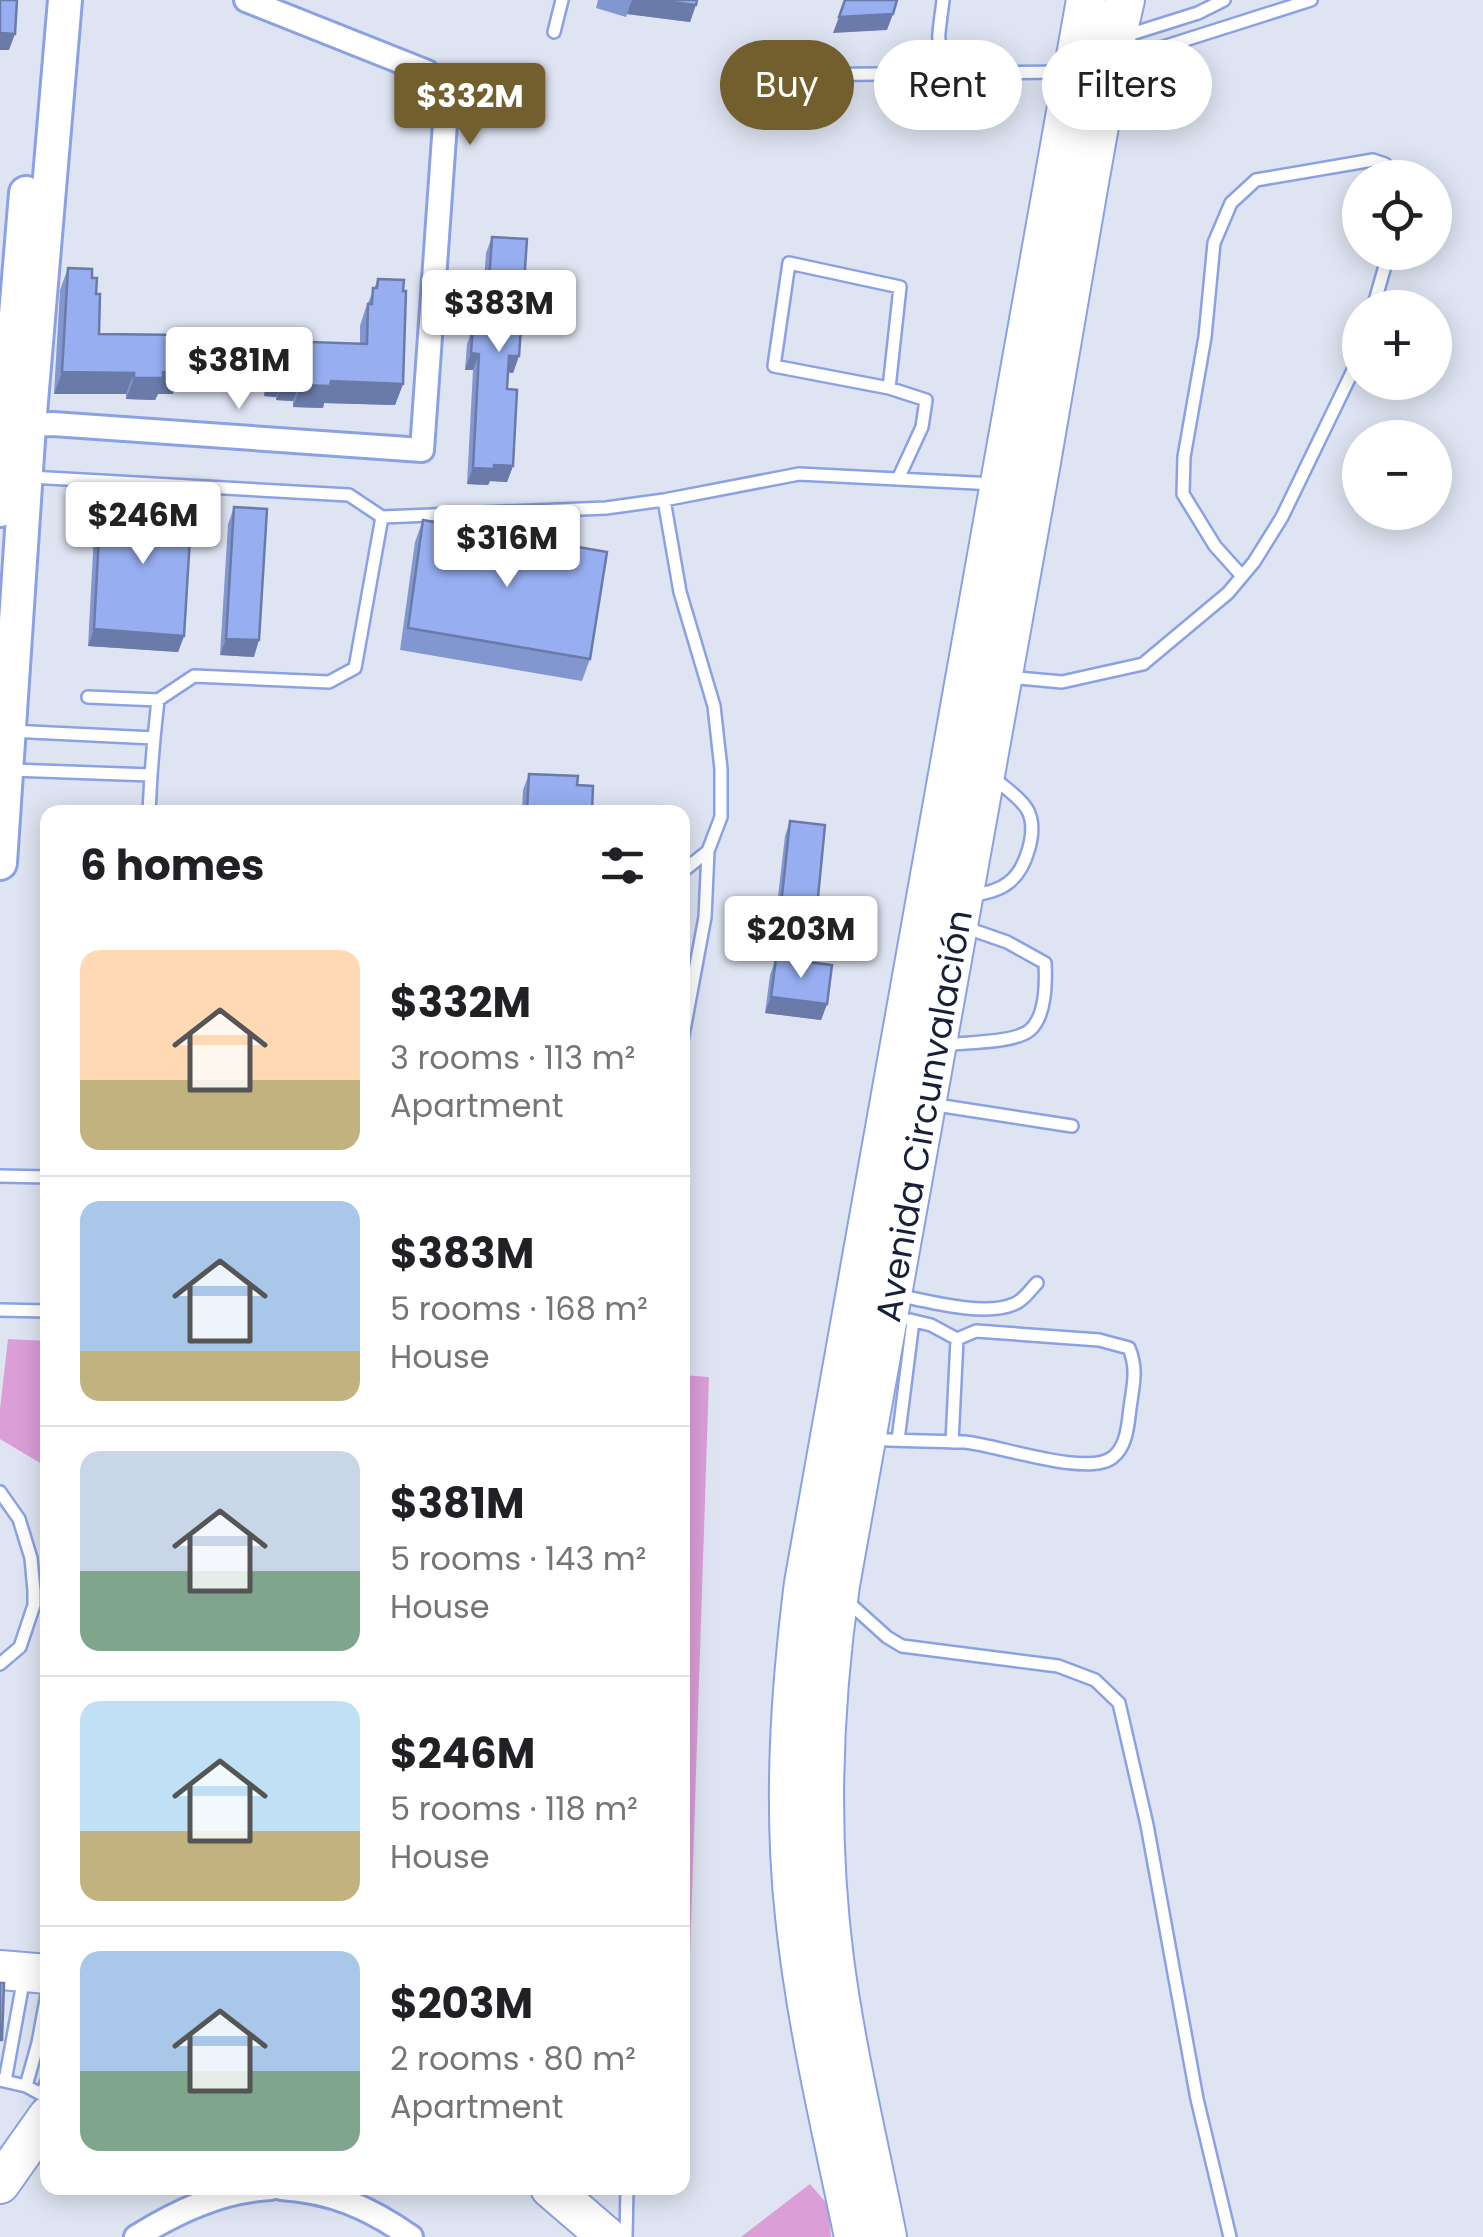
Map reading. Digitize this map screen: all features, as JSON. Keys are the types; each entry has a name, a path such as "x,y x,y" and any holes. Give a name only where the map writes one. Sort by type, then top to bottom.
{"main road":[{"path":"0,510 46,0"},
{"path":"0,862 29,425 21,252 65,0"},
{"name":"Avenida Circunvalación","path":"1079,40 1086,0"},
{"name":"Avenida Circunvalación","path":"1116,40 1125,0"},
{"name":"Avenida Circunvalación","path":"850,2226 809,2020 794,1912 788,1804 792,1694 804,1583 1063,130"},
{"name":"Avenida Circunvalación","path":"887,2237 843,2014 828,1908 824,1854 827,1692 839,1594 883,1440 926,1104 1099,130"},
{"path":"0,2184 40,2100"},
{"path":"558,2195 607,2237"}],"street":[{"path":"29,425 422,450 446,109 441,88 427,72 246,0"},
{"path":"136,2237 176,2214 224,2195"},
{"path":"331,2195 370,2210 411,2237"}],"lane":[{"path":"554,32 562,0"},
{"path":"938,40 943,0"},
{"path":"1128,40 1141,29 1224,0"},
{"path":"1158,40 1310,0"},
{"path":"1242,576 1216,546 1183,494 1184,457 1205,337 1214,243 1231,203 1256,180 1342,165"},
{"path":"890,388 900,287 789,263 774,366 890,388 926,400 922,427 898,479"},
{"path":"1002,676 1062,682 1143,664 1228,594 1282,517 1342,393"},
{"path":"26,477 348,495 382,517 606,508 799,474 999,484"},
{"path":"664,500 680,592 714,706 721,769 721,817 708,851 704,916 690,996"},
{"path":"88,696 158,700 194,676 329,682 354,668 382,517"},
{"path":"149,805 158,700"},
{"path":"7,750 154,738"},
{"path":"7,750 151,775"},
{"path":"936,1046 1007,1040 1030,1030 1047,988 1045,963 960,912 1019,872 1033,825 1027,808 986,770"},
{"path":"690,866 708,851"},
{"path":"926,1104 1072,1126"},
{"path":"0,1176 40,1177"},
{"path":"898,1310 945,1306 992,1309 1016,1304 1037,1283"},
{"path":"0,1310 40,1312"},
{"path":"898,1310 956,1339"},
{"path":"883,1440 968,1442 1033,1458 1086,1464 1115,1457 1126,1436 1135,1363 1129,1348 1099,1340 976,1330 956,1339"},
{"path":"952,1442 956,1339"},
{"path":"0,1492 19,1520 32,1558 34,1605 20,1647 0,1664"},
{"path":"839,1594 902,1646 1058,1666 1095,1680 1119,1704 1147,1825 1197,2099 1230,2237"},
{"path":"30,1976 40,2000"},
{"path":"30,1976 3,2080 40,2098"},
{"path":"626,2237 628,2195"}],"shaded area":[{"path":"8,1339 40,1341 40,1463 0,1439"},
{"path":"690,1376 709,1377 690,1956"},
{"path":"810,2184 828,2205 831,2237 741,2237"}],"building":[{"path":"0,0 17,0 15,34 0,33"},
{"path":"653,0 697,0 696,5"},
{"path":"845,0 897,0 893,14 839,17"},
{"path":"492,237 527,239 519,356 509,356 507,389 517,390 513,466 494,465 494,469 473,468 479,354 471,353 473,327 486,328"},
{"path":"68,268 92,269 92,278 97,278 99,334 184,335 183,340 194,340 193,369 163,372 163,378 134,378 134,373 62,372"},
{"path":"378,279 404,280 403,384 331,381 330,386 301,385 301,379 272,374 273,346 282,346 283,341 367,344 368,304 372,304"},
{"path":"101,498 192,505 184,636 94,629"},
{"path":"234,507 267,509 259,640 226,639"},
{"path":"423,520 607,552 590,659 408,628"},
{"path":"529,774 578,776 577,785 593,786 592,805 527,805"},
{"path":"790,821 825,825 815,928 779,924"},
{"path":"776,958 832,965 827,1004 771,997"},
{"path":"0,1983 4,1983 2,2040 0,2040"}]}
